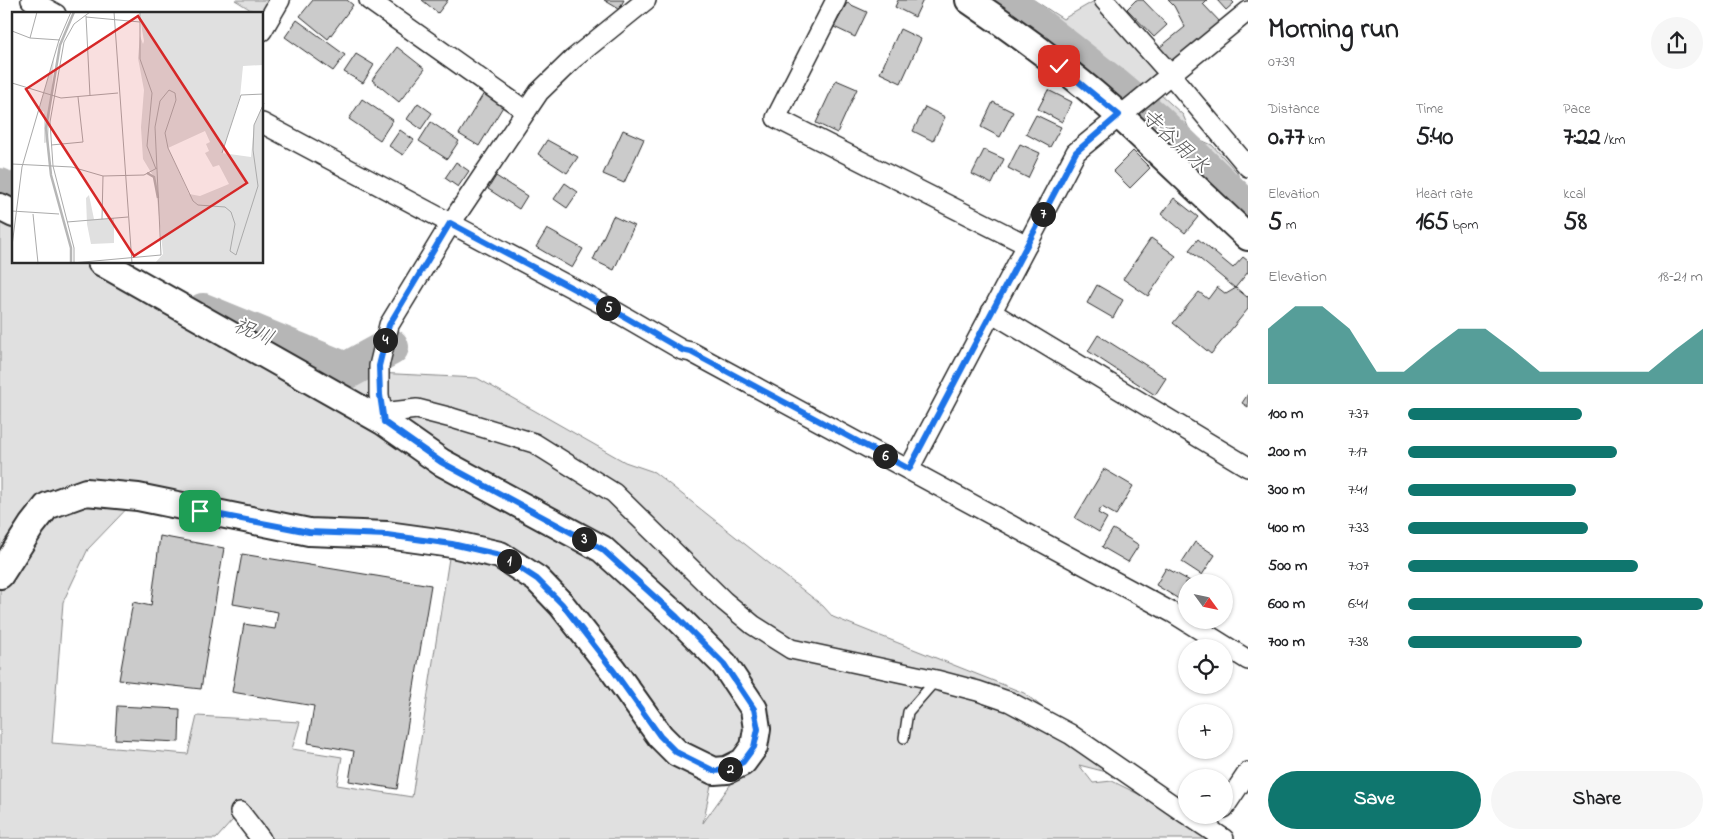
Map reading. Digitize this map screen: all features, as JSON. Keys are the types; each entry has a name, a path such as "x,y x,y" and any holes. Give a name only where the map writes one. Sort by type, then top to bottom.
{"street":[{"path":"31,0 52,12"},
{"path":"264,28 280,0"},
{"path":"369,0 526,111"},
{"path":"383,418 379,366 389,325 450,223 539,92 573,59 646,0"},
{"path":"836,0 776,118 1027,245"},
{"path":"968,0 1059,66 1119,115 1248,237"},
{"path":"1104,0 1170,74 1248,167"},
{"path":"909,469 1076,152 1248,11"},
{"path":"264,124 606,306 682,350 691,352 909,469 1173,613 1248,660"},
{"path":"0,207 12,213"},
{"path":"0,575 32,526 48,506 86,492 138,497 309,532 387,535 452,544 500,555 537,579 562,604 613,670 660,736 676,752 714,771 727,770 743,762 754,747 758,729 754,709 724,664 677,617 602,549 441,462 383,418 105,264"},
{"path":"991,312 1248,467"},
{"path":"383,418 417,410 452,418 534,443 614,493 724,600 753,625 791,649 936,680 1010,702 1070,734 1178,808"},
{"path":"1233,794 1248,772"},
{"path":"240,812 261,839"}],"lane":[{"path":"904,738 908,712 936,680"}],"shaded area":[{"path":"235,0 280,0 262,12 254,12"},
{"path":"975,0 1034,0 1063,19 1096,0 1166,77 1159,93 1183,115 1192,136 1212,145 1237,172 1244,193 1248,198 1248,219 1134,117"},
{"path":"0,206 12,212 12,264 109,264 189,306 336,371 477,378 625,462 654,472 823,606 833,617 1024,693 1134,779 1079,765 1093,783 1112,781 1178,814 1178,824 1199,824 1229,839 264,839 240,812 216,839 0,839","holes":["138,497 451,545 412,797 337,785 342,757 292,749 300,722 197,716 188,754 52,743 63,602 88,549","738,686 771,728 703,823 714,771 688,743 727,770 757,729"]}],"building":[{"path":"313,0 347,0 353,5 328,39 300,16"},
{"path":"422,0 448,0 438,13"},
{"path":"604,0 624,0 619,9"},
{"path":"898,0 923,0 915,17 895,7"},
{"path":"1136,0 1143,0 1167,25 1154,37 1127,9"},
{"path":"1168,0 1207,0 1203,4 1222,24 1174,70 1159,48 1185,27 1174,6"},
{"path":"1217,0 1231,0 1234,3 1226,10"},
{"path":"847,3 867,12 855,37 834,27"},
{"path":"297,20 345,55 333,71 285,37"},
{"path":"900,29 921,39 901,83 880,73"},
{"path":"397,47 425,69 399,102 372,80"},
{"path":"356,54 374,65 363,83 344,72"},
{"path":"836,80 857,89 837,133 816,123"},
{"path":"1048,90 1072,102 1062,122 1038,109"},
{"path":"484,93 504,105 479,146 459,134"},
{"path":"362,99 393,120 380,140 349,119"},
{"path":"993,102 1013,112 1000,137 981,127"},
{"path":"418,103 432,113 421,129 407,119"},
{"path":"925,107 945,117 933,141 913,131"},
{"path":"1036,115 1061,127 1050,147 1026,134"},
{"path":"431,122 459,141 447,159 419,141"},
{"path":"400,130 414,140 403,155 389,146"},
{"path":"623,130 644,139 624,183 603,174"},
{"path":"547,140 578,157 567,173 538,154"},
{"path":"1020,144 1040,153 1028,178 1008,168"},
{"path":"984,150 1004,159 992,184 972,174"},
{"path":"1133,151 1150,168 1130,188 1113,171"},
{"path":"456,162 469,171 458,187 445,178"},
{"path":"496,176 527,196 519,209 488,189"},
{"path":"565,183 578,192 567,208 554,199"},
{"path":"1174,198 1198,217 1185,233 1162,214"},
{"path":"613,216 634,226 614,270 593,260"},
{"path":"547,229 583,249 572,268 536,247"},
{"path":"1151,238 1176,256 1148,296 1123,279"},
{"path":"1198,239 1233,268 1243,257 1248,261 1248,272 1235,288 1189,250"},
{"path":"1097,285 1123,300 1113,318 1087,303"},
{"path":"1217,287 1226,294 1236,288 1248,296 1248,309 1211,354 1173,323 1199,292 1208,299"},
{"path":"1098,335 1166,378 1155,395 1088,351"},
{"path":"1248,394 1248,407 1242,403"},
{"path":"1104,469 1133,486 1116,515 1102,507 1098,513 1107,518 1099,532 1075,518"},
{"path":"1113,529 1139,545 1128,562 1102,547"},
{"path":"160,536 224,548 201,689 119,680 133,602 151,606"},
{"path":"1195,542 1215,555 1203,574 1182,562"},
{"path":"242,554 431,585 397,789 349,781 354,751 308,743 314,706 232,692 244,624 275,629 278,612 233,604"},
{"path":"1166,568 1178,574 1178,599 1156,585"},
{"path":"117,706 180,709 179,742 115,739"}],"waterway":[{"name":"寺谷用水","path":"1004,0 1154,120 1248,211"},
{"name":"祝川","path":"0,187 12,194"},
{"name":"祝川","path":"203,312 346,371 390,347"}],"route":[{"path":"200,511 255,520 309,532 387,535 452,544 500,555 537,579 562,604 613,670 660,736 676,752 714,771 727,770 743,762 754,747 758,729 754,709 724,664 677,617 602,549 441,462 384,422 380,395 379,366 389,325 450,223 606,306 682,350 691,352 909,469 1076,152 1119,115 1059,66"}]}
